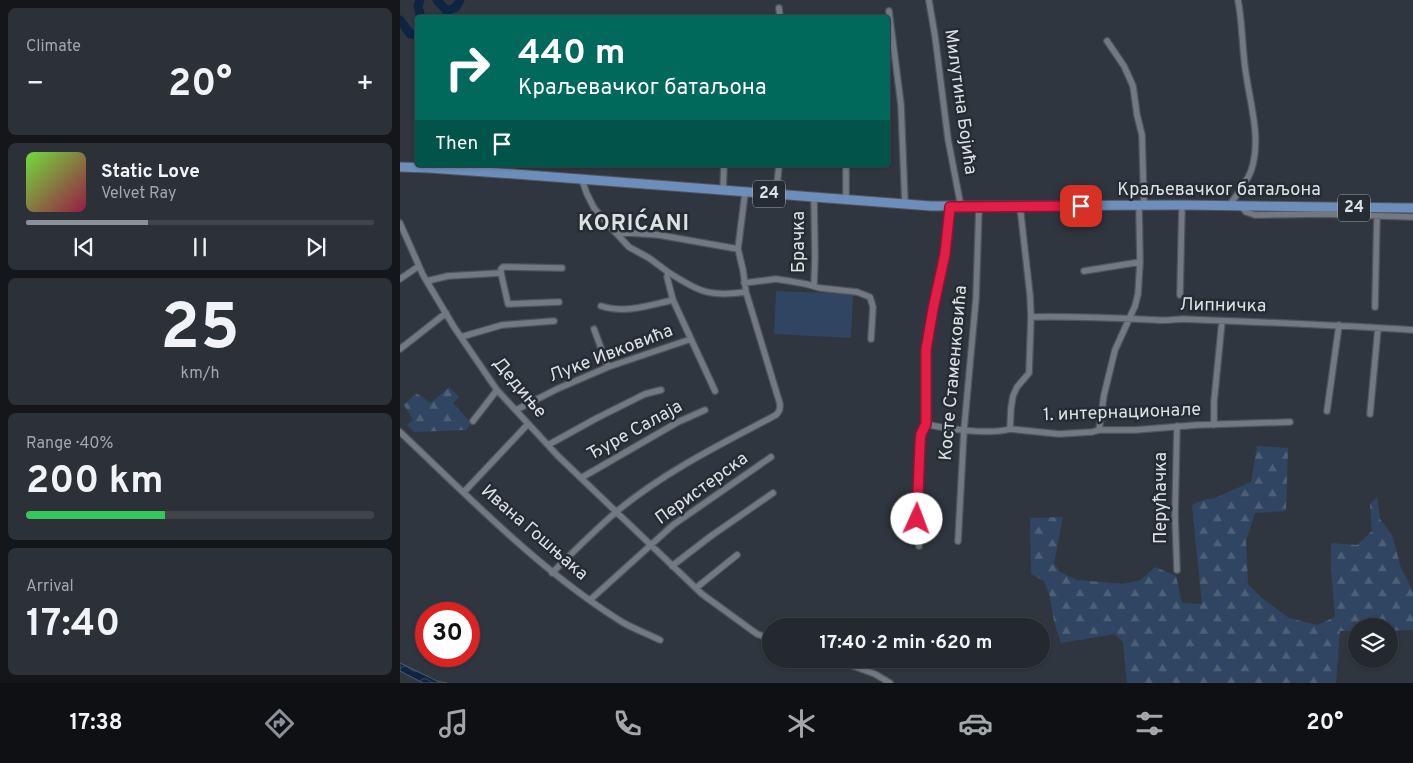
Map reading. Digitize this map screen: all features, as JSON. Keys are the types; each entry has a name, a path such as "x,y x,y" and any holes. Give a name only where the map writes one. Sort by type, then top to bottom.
{"main road":[{"name":"Краљевачког батаљона","path":"400,168 429,168 950,207 1182,206 1413,208"}],"street":[{"path":"1228,207 1250,173 1255,144 1254,117 1247,81 1238,0"},
{"name":"Милутина Бојића","path":"929,1 936,36 948,139 961,207"},
{"path":"779,8 780,15"},
{"path":"890,11 900,105 905,204"},
{"path":"1099,430 1104,395 1115,350 1130,318 1138,294 1140,262 1142,135 1133,86 1124,66 1107,40"},
{"path":"724,167 724,191"},
{"path":"776,195 780,167"},
{"path":"846,167 846,200"},
{"path":"582,180 594,208 629,247 699,290 710,294 746,292"},
{"path":"552,573 616,512 642,492 680,467 776,415 780,409 746,292 738,249 745,193"},
{"name":"Брачка","path":"814,198 816,257 814,286"},
{"path":"1010,429 1013,396 1017,387 1029,374 1030,295 1020,206"},
{"path":"1180,296 1182,206"},
{"path":"919,546 917,519 920,444 921,434 926,424 926,350 945,254 950,207"},
{"name":"Косте Стаменковића","path":"958,541 964,430 976,298 979,207"},
{"path":"1242,207 1246,212 1255,215 1324,214 1413,217"},
{"path":"1375,307 1377,216"},
{"name":"Дедиње","path":"400,223 402,234 427,281 461,337 497,390 548,445 672,566 696,588 762,636"},
{"path":"615,232 659,235 738,249"},
{"path":"1084,271 1140,262"},
{"path":"400,279 419,266"},
{"path":"559,302 508,304 501,269 503,267 562,268"},
{"path":"668,272 667,277 674,300 715,391"},
{"path":"427,281 448,276 501,273"},
{"path":"744,283 776,280 790,281 820,288 857,292 870,297 873,307 870,339"},
{"path":"602,306 624,310 674,300"},
{"path":"400,349 446,313"},
{"name":"Липничка","path":"1031,316 1182,319 1413,330"},
{"path":"461,337 502,325 554,321"},
{"path":"1214,425 1214,402 1222,321"},
{"path":"1327,411 1339,325"},
{"path":"1370,414 1378,328"},
{"path":"594,329 608,367"},
{"name":"Луке Ивковића","path":"516,410 608,367 690,339"},
{"path":"473,421 497,390"},
{"path":"548,445 645,394 661,390"},
{"name":"Ђуре Салаја","path":"581,478 678,422 705,410"},
{"name":"1. интернационале","path":"926,424 941,428 964,430 1003,431 1010,429 1059,434 1099,430 1135,430 1177,426 1290,422"},
{"path":"464,492 528,424"},
{"name":"Перућачка","path":"1177,426 1174,515 1177,570"},
{"name":"Ивана Гошњака","path":"400,432 503,530 552,573 624,623 660,640"},
{"name":"Перистерска","path":"650,545 674,525 771,457"},
{"path":"672,566 773,493"},
{"path":"590,600 647,550 650,545"},
{"path":"696,588 737,555"},
{"path":"859,668 875,674 890,683"}],"green space":[{"path":"776,291 853,294 851,338 774,334"},
{"path":"449,387 459,397 453,403 471,423 466,430 414,432 407,425 413,420 404,405 416,393 431,403"},
{"path":"1257,446 1288,448 1286,511 1255,513 1246,541 1248,584 1262,598 1289,618 1317,625 1335,617 1331,571 1331,543 1357,545 1372,531 1370,504 1377,497 1380,519 1392,535 1401,568 1413,591 1413,630 1398,631 1398,618 1348,618 1348,631 1340,631 1336,683 1127,683 1123,642 1114,634 1061,643 1054,621 1050,597 1044,581 1031,574 1030,518 1063,517 1054,563 1060,572 1077,580 1123,584 1141,580 1155,567 1176,576 1182,603 1202,604 1192,505 1203,500 1215,498 1251,482"}],"water":[{"path":"400,663 437,681 447,683 423,683 400,671"}],"waterway":[{"path":"420,0 418,6 420,15"},
{"path":"437,0 447,11 456,7 460,0"},
{"path":"400,20 410,34 415,35"}],"district":[{"name":"KORIĆANI","path":"634,224"}],"route":[{"path":"917,519 920,444 921,434 926,424 926,350 945,254 950,207 1081,206"}]}
